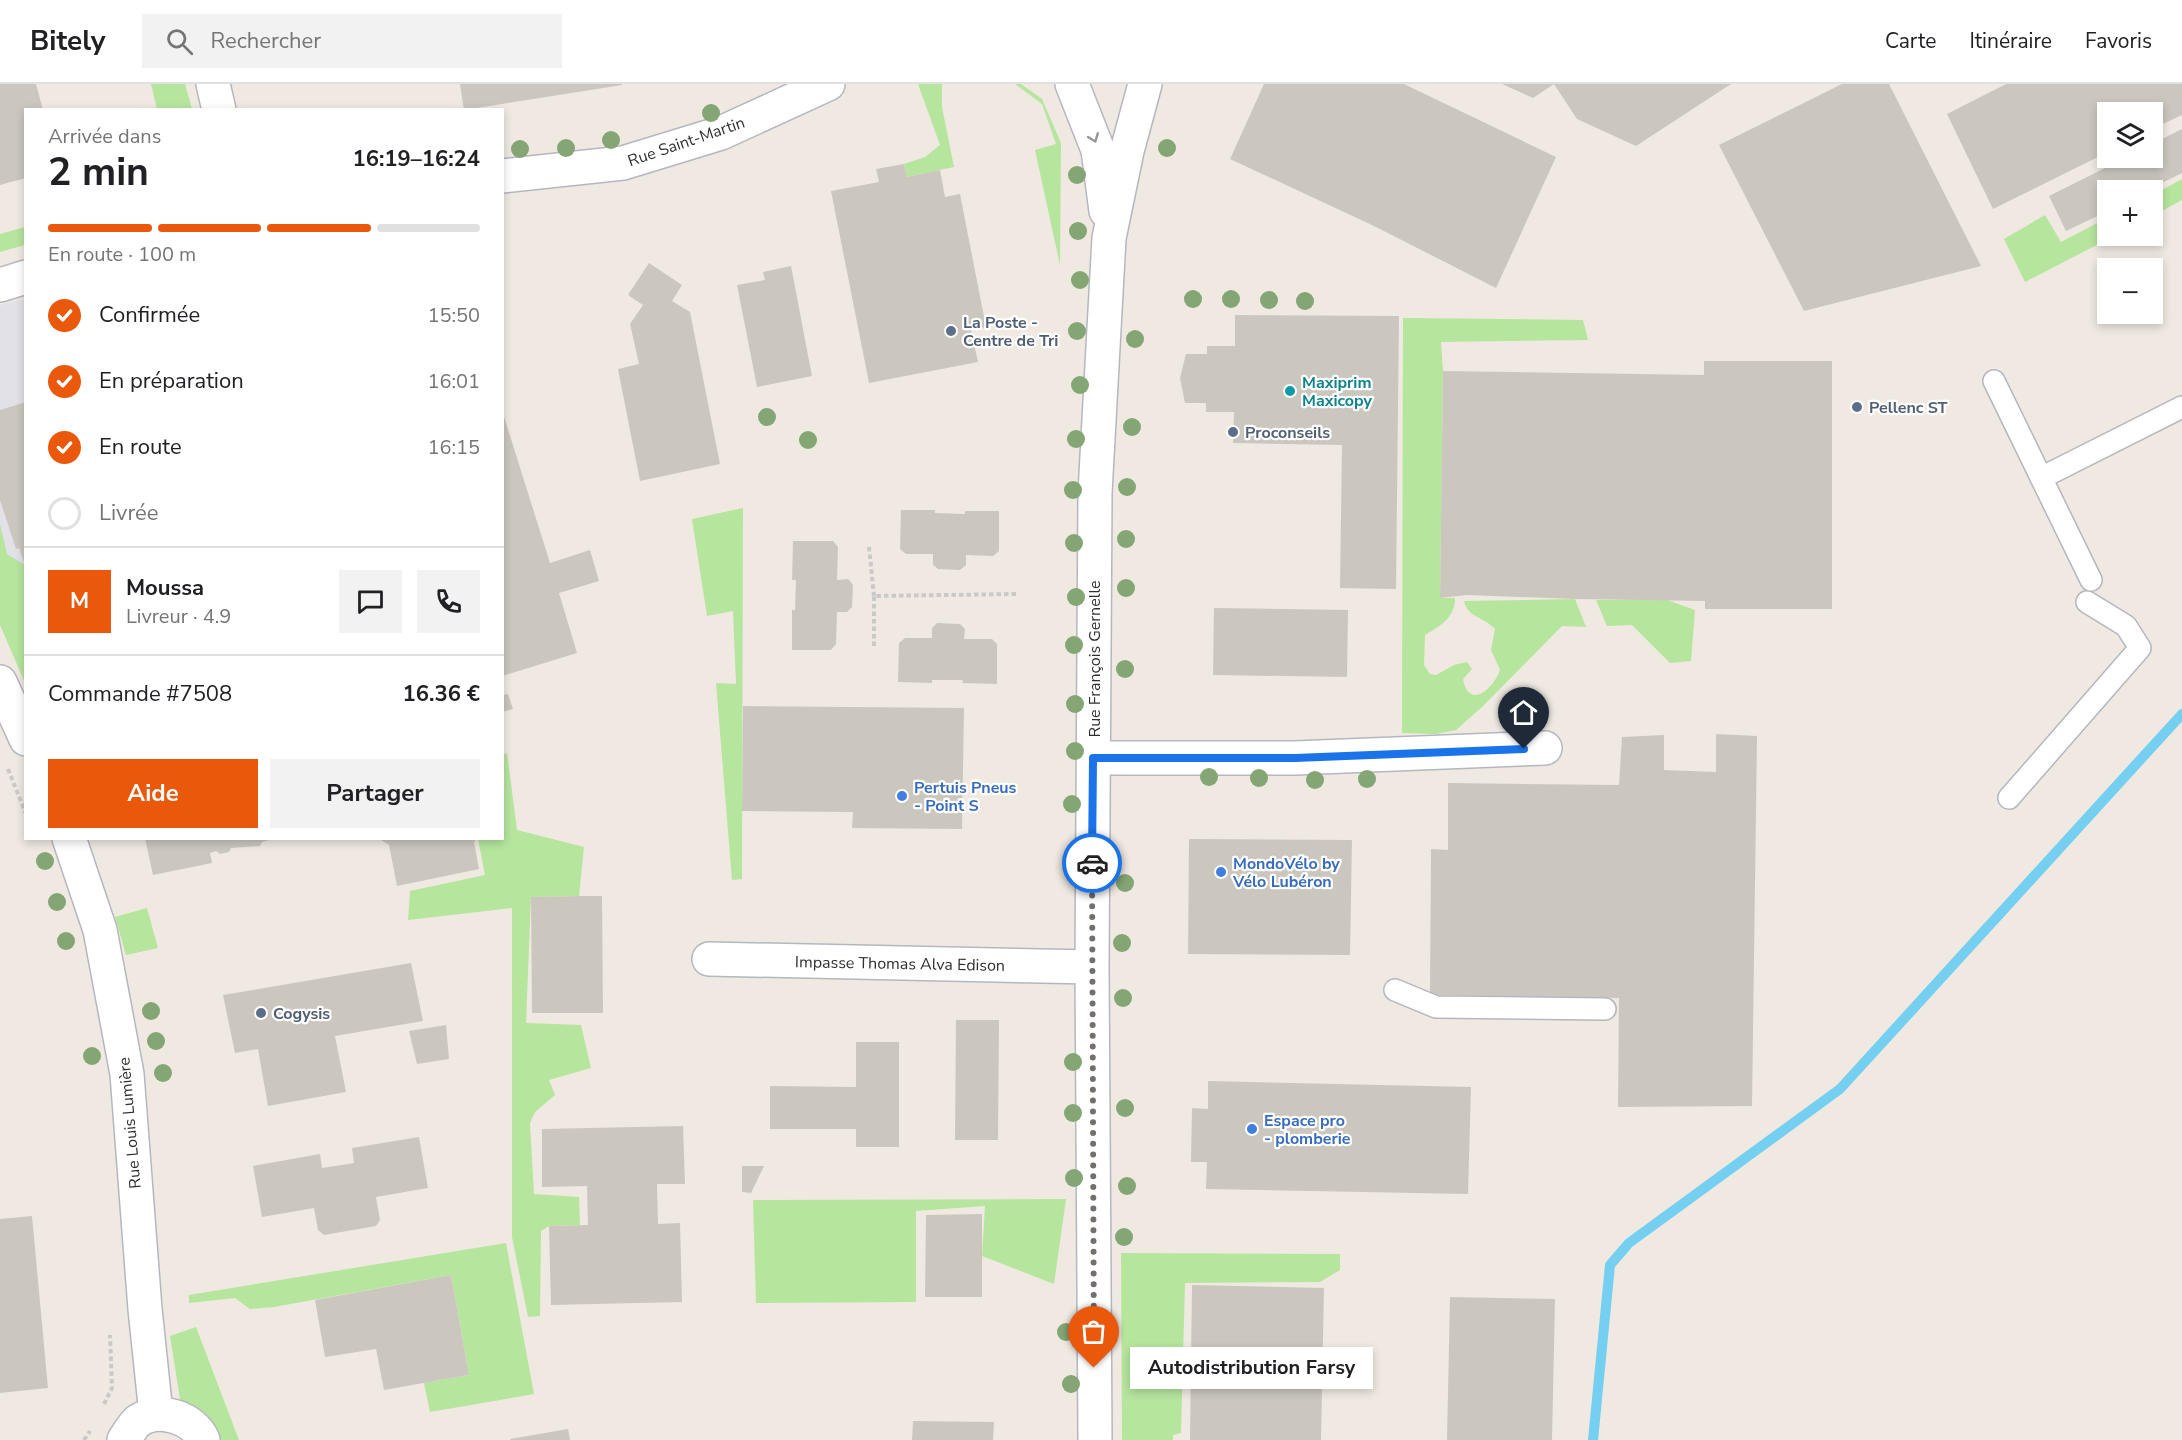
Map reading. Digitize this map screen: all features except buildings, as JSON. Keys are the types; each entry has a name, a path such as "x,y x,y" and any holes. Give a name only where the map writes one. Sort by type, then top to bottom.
{"street":[{"path":"213,84 219,108"},
{"name":"Rue Saint-Martin","path":"504,176 623,163 721,133 828,84"},
{"path":"1072,84 1098,150 1109,238"},
{"path":"1109,238 1127,151 1145,84"},
{"name":"Rue François Gernelle","path":"1095,1440 1092,967 1095,493 1109,238"},
{"path":"0,285 24,278"},
{"path":"0,682 15,750"},
{"path":"1093,758 1295,758 1545,748"},
{"name":"Rue Louis Lumière","path":"70,840 100,930 127,1074 137,1215 156,1414"},
{"name":"Impasse Thomas Alva Edison","path":"709,959 1092,967"},
{"path":"124,1440 137,1421 156,1414 172,1415 198,1430 203,1440"}],"lane":[{"path":"1994,381 2091,580"},
{"path":"2041,478 2182,407"},
{"path":"2009,798 2140,648 2126,626 2087,602"},
{"path":"1395,990 1436,1007 1605,1009"}],"path":[{"path":"869,547 874,596 874,646"},
{"path":"874,596 1016,594"},
{"path":"15,750 24,802"},
{"path":"110,1331 112,1388"}],"shaded area":[{"path":"24,299 24,612 0,611 0,305"}],"green space":[{"path":"151,84 185,84 192,108 157,108"},
{"path":"918,84 942,84 942,107 954,167 907,177 904,164 925,157 940,145"},
{"path":"1015,84 1021,84 1042,99 1061,143 1060,265 1035,150 1056,144 1042,104"},
{"path":"2182,179 2182,200 2163,210 2163,189"},
{"path":"2045,215 2061,242 2097,223 2097,245 2025,282 2004,239"},
{"path":"24,227 24,245 0,252 0,234"},
{"path":"1403,318 1583,320 1588,340 1441,342 1443,371 1440,598 1455,598 1449,616 1441,625 1425,635 1424,665 1430,674 1436,675 1454,665 1467,662 1472,669 1463,679 1470,694 1482,693 1493,684 1500,670 1491,650 1495,629 1472,614 1464,601 1575,599 1586,627 1562,626 1456,730 1436,734 1402,733"},
{"path":"743,508 742,879 732,880 716,683 736,684 733,611 707,616 692,519"},
{"path":"0,524 7,554 24,564 24,681 0,625"},
{"path":"1596,600 1667,600 1695,610 1691,661 1670,663 1632,625 1607,626"},
{"path":"507,753 517,830 584,847 579,896 531,897 526,1023 581,1025 591,1068 549,1080 555,1095 535,1112 530,1123 534,1194 579,1197 580,1225 549,1226 541,1231 540,1316 528,1317 512,1237 512,908 408,920 410,891 485,875 478,840 504,840 504,754"},
{"path":"147,908 158,948 126,955 115,917"},
{"path":"1066,1199 1054,1284 982,1256 985,1206 916,1211 916,1302 756,1303 753,1200"},
{"path":"506,1243 534,1394 430,1412 424,1383 469,1375 451,1275 274,1307 250,1309 235,1298 189,1303 189,1295"},
{"path":"1121,1253 1340,1254 1340,1270 1320,1282 1185,1283 1181,1433 1173,1435 1173,1440 1122,1440"},
{"path":"196,1327 239,1440 183,1440 183,1418 170,1336"}],"waterway":[{"path":"1593,1440 1610,1265 1629,1243 1840,1089 2182,714"}],"way so far":[{"path":"1092,863 1094,1368"}],"place":[{"name":"La Poste - Centre de Tri","path":"951,331"},
{"name":"Maxiprim Maxicopy","path":"1290,391"},
{"name":"Pellenc ST","path":"1857,407"},
{"name":"Proconseils","path":"1233,432"},
{"name":"Pertuis Pneus - Point S","path":"902,796"},
{"name":"MondoVélo by Vélo Lubéron","path":"1221,872"},
{"name":"Cogysis","path":"261,1013"},
{"name":"Espace pro - plomberie","path":"1252,1129"},
{"name":"Autodistribution Farsy","path":"1094,1368"}],"route":[{"path":"1092,863 1093,758 1295,758 1524,749"}]}
